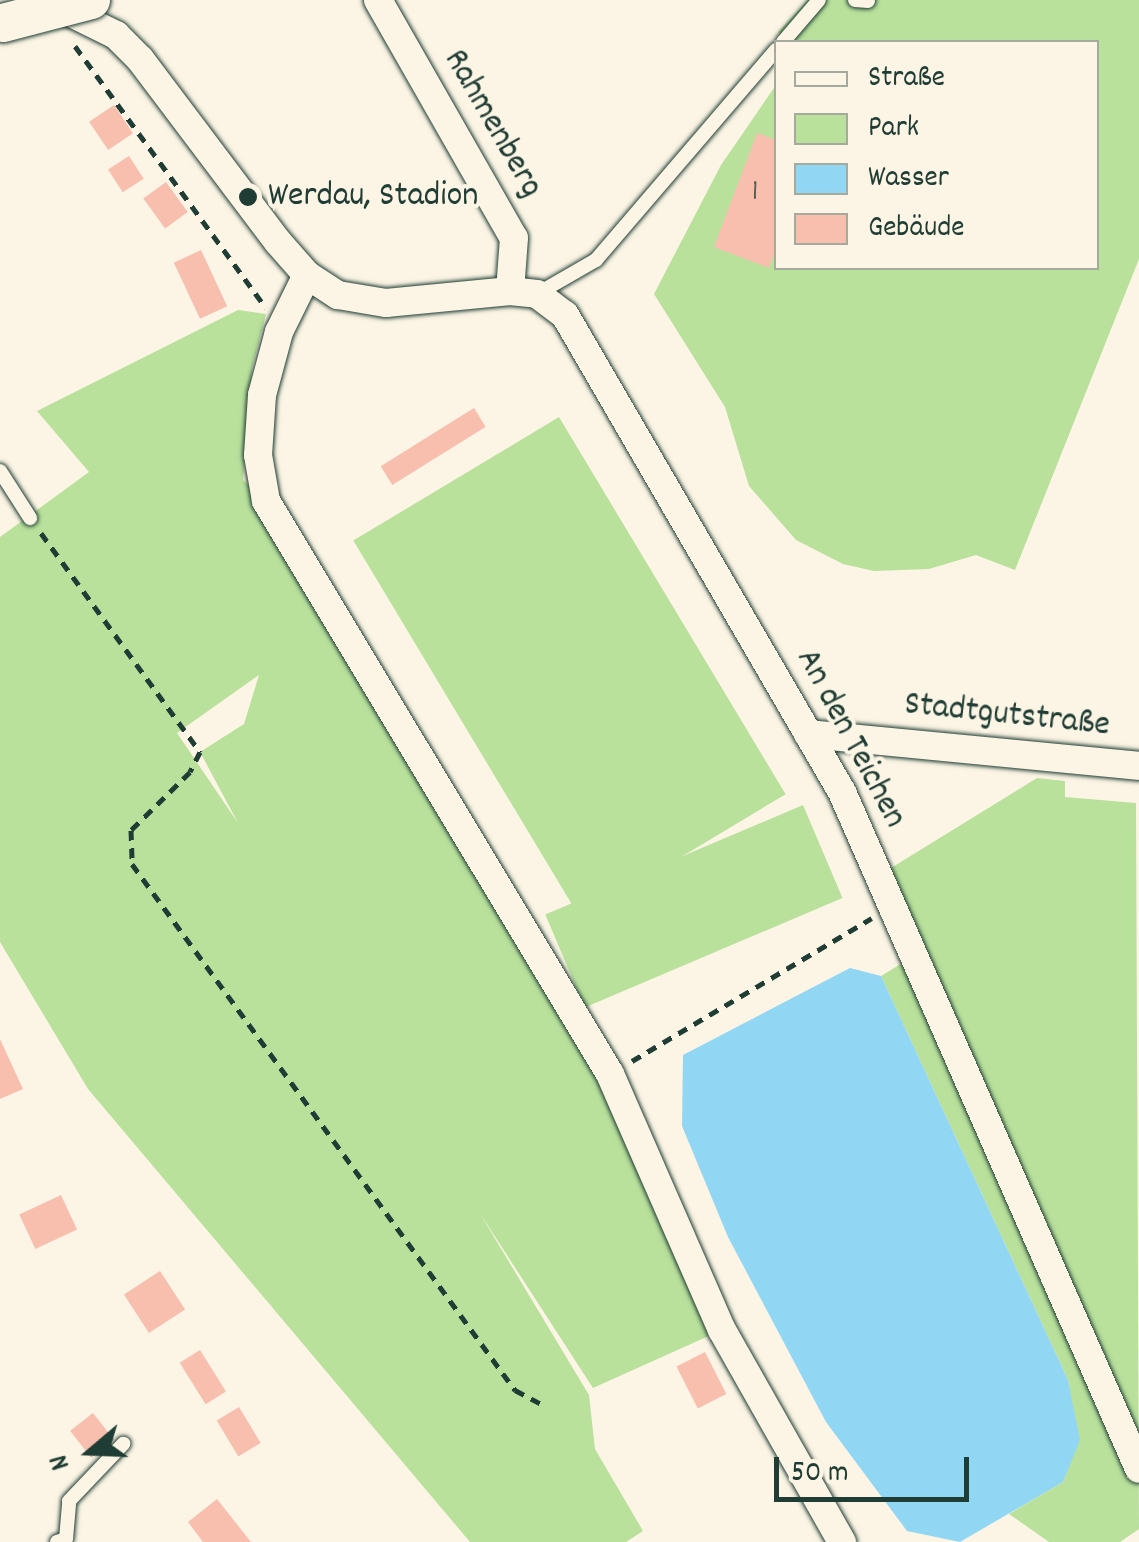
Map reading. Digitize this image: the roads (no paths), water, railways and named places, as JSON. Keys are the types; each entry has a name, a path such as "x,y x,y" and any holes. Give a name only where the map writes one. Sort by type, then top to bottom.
{"main road":[{"path":"6,12 78,5"}],"street":[{"name":"Rahmenberg","path":"378,0 514,238 524,292"},
{"path":"78,5 140,58 307,275 338,295 380,303 524,292"},
{"path":"307,275 285,320 262,395 258,455 266,501 610,1074 722,1330 842,1542"},
{"name":"An den Teichen","path":"524,292 565,316 842,792 1139,1468"},
{"name":"Stadtgutstraße","path":"808,734 1139,766"}],"lane":[{"path":"785,40 820,0"},
{"path":"855,0 868,1"},
{"path":"524,292 596,260 774,52"},
{"path":"0,471 30,518"},
{"path":"65,1541 69,1501 123,1444"}],"water":[{"path":"850,968 881,976 1068,1380 1080,1440 1063,1482 960,1542 907,1531 826,1422 728,1237 682,1126 683,1055"}],"place":[{"name":"Werdau, Stadion","path":"248,197"}]}
